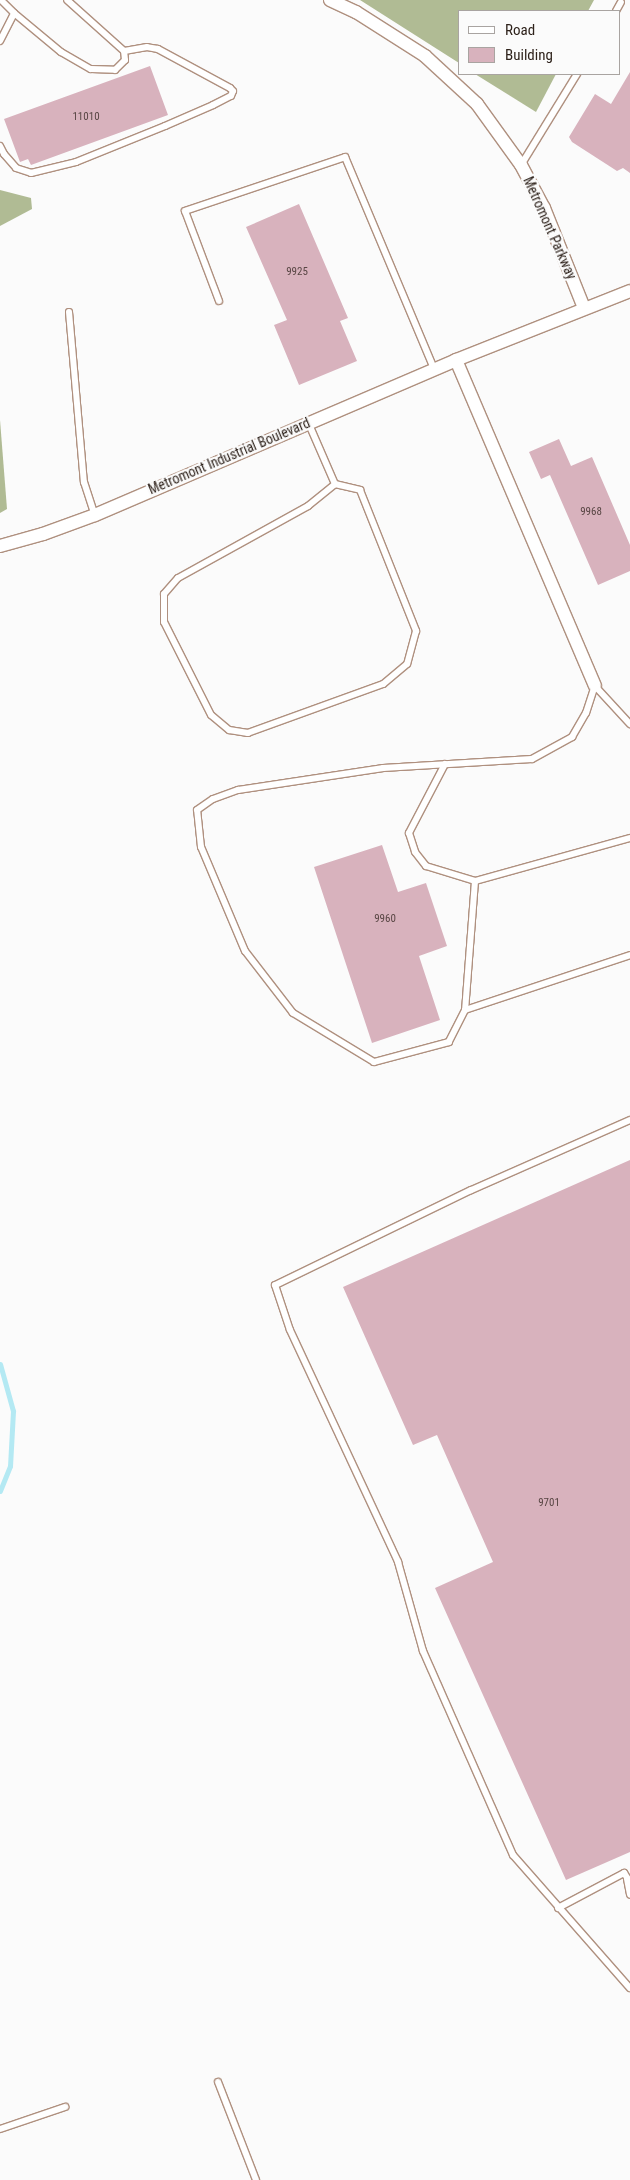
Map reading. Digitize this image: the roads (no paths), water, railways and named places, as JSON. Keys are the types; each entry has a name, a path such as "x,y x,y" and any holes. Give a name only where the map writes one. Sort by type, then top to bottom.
{"street":[{"name":"Metromont Parkway","path":"330,0 356,12 390,32 425,56 477,104 521,165 560,242 584,308"},
{"name":"Metromont Industrial Boulevard","path":"0,546 42,534 95,515 434,369 630,291"},
{"path":"456,360 595,686"}],"lane":[{"path":"1,0 61,52 91,69 115,70 125,60 124,50 67,0"},
{"path":"617,10 621,2"},
{"path":"0,41 14,13"},
{"path":"0,146 16,168 31,173 76,162 165,126 231,96 233,91 230,88 158,49 147,47 124,50"},
{"path":"521,165 576,75"},
{"path":"219,301 185,211 345,157 434,369"},
{"path":"69,312 84,482 95,515"},
{"path":"308,422 335,484"},
{"path":"335,484 360,490 416,632 407,664 383,684 248,733 229,730 211,715 164,622 164,594 178,578 308,506 335,484"},
{"path":"475,882 464,1010 449,1042 374,1062 293,1014 246,951 201,847 197,810 213,798 238,790 383,768 532,759 572,738 586,713 595,686 630,724"},
{"path":"445,764 409,833 414,852 426,866 475,882 630,838"},
{"path":"464,1010 630,955"},
{"path":"630,1120 471,1190 275,1285 290,1330 398,1562 424,1651 513,1855 630,1988"},
{"path":"558,1908 624,1873 629,1880 630,1895"},
{"path":"218,2082 256,2180"},
{"path":"0,2130 65,2107"}],"waterway":[{"path":"0,1364 13,1411 10,1466 0,1491"}]}
